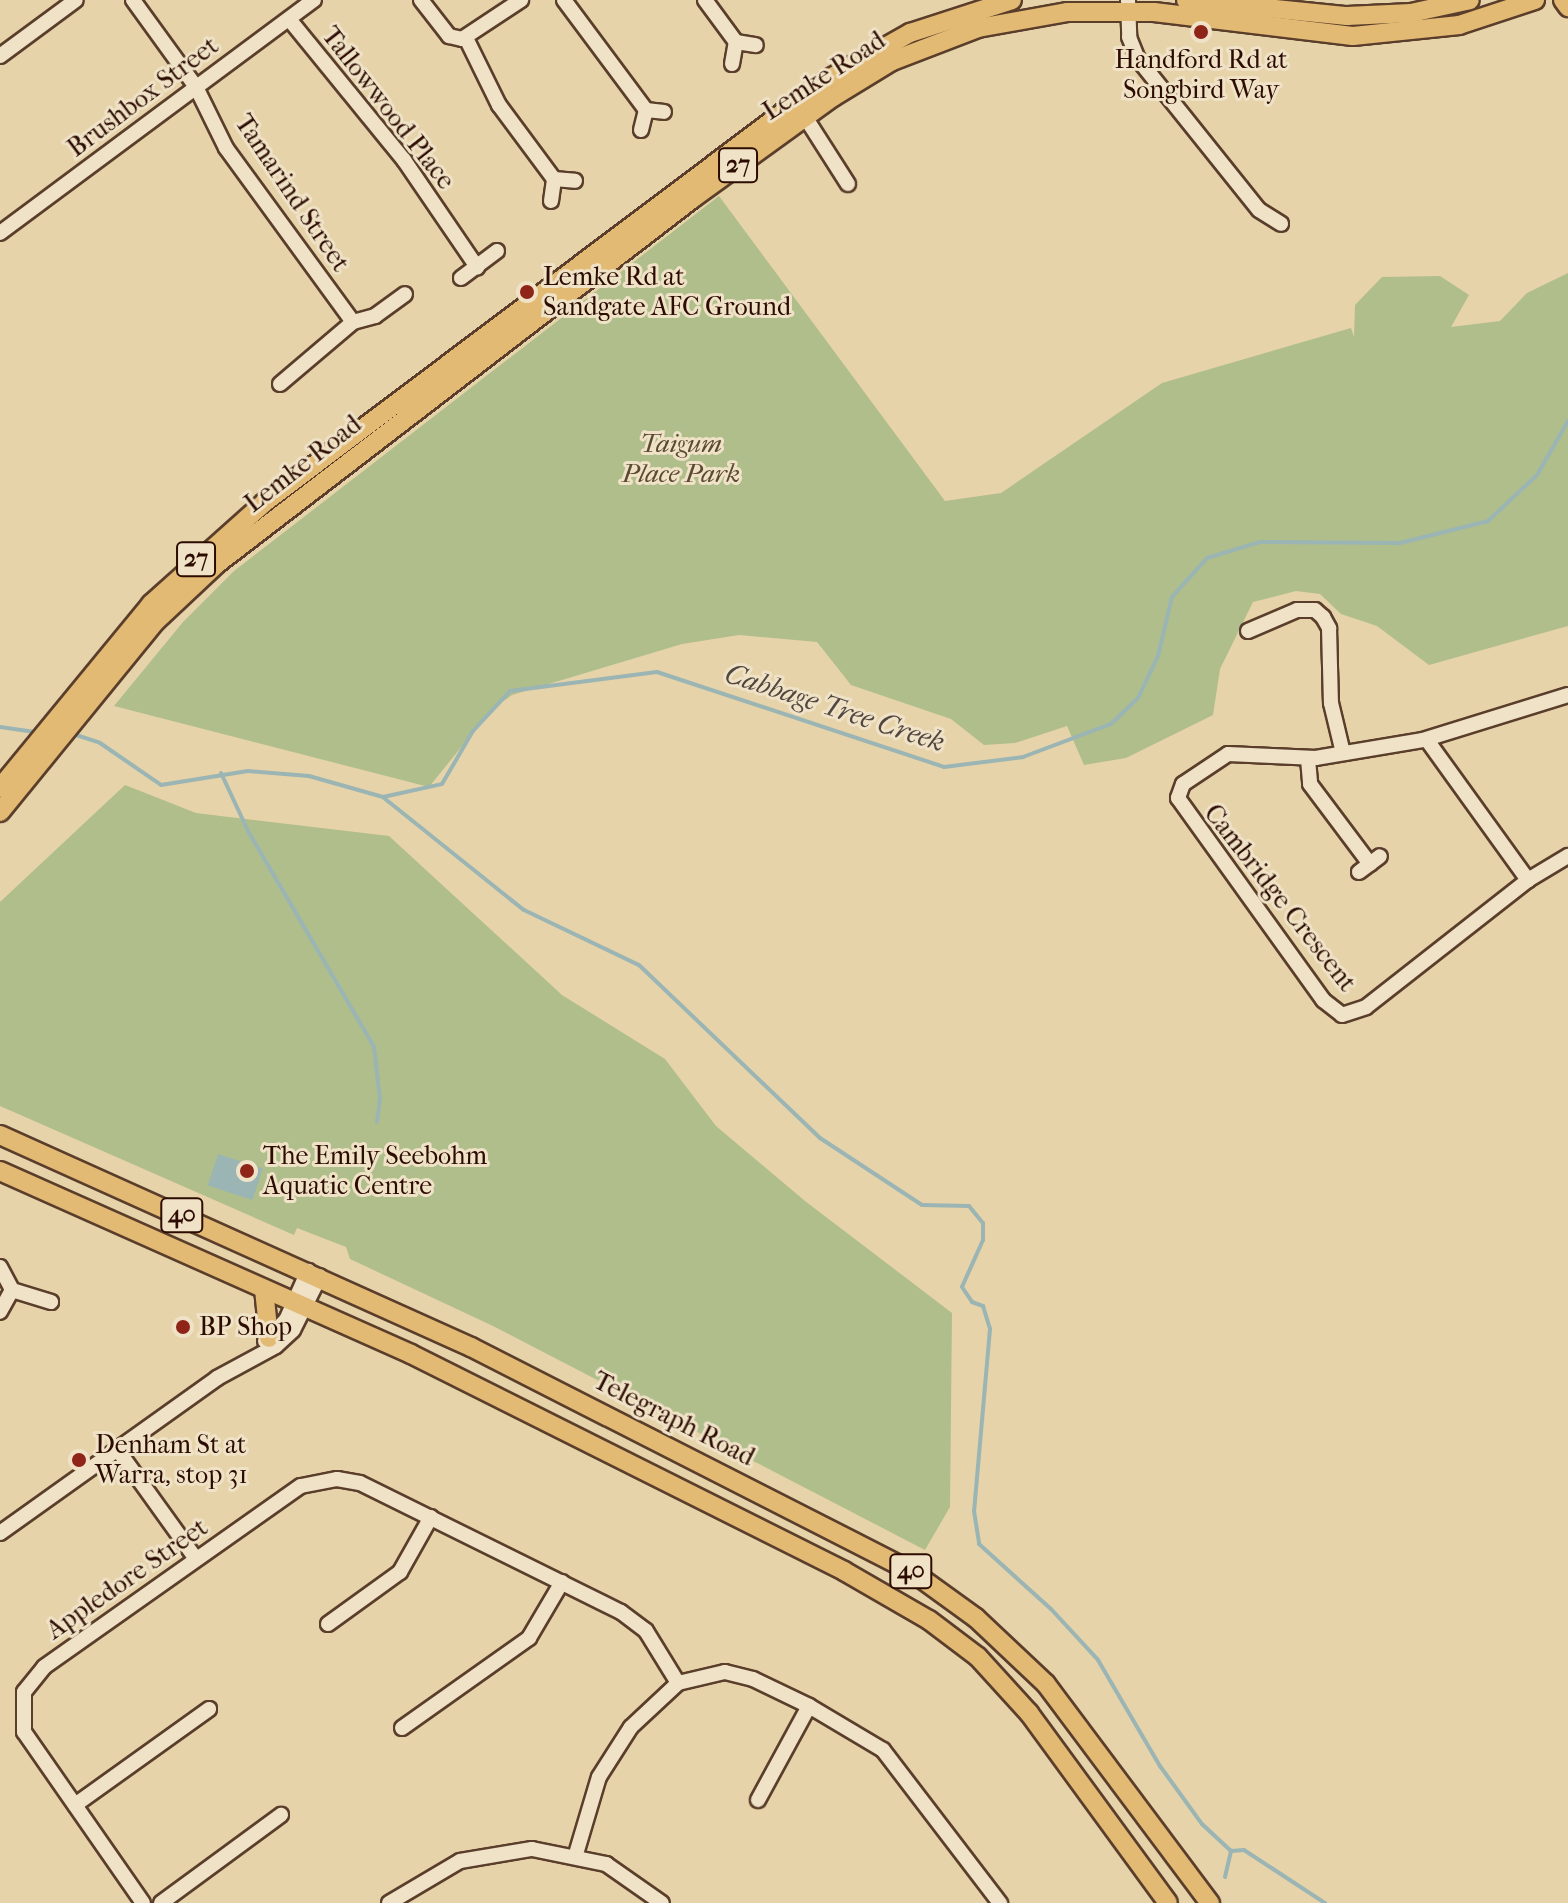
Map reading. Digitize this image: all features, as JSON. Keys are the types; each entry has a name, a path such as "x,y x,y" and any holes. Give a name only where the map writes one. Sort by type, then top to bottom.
{"main road":[{"name":"Lemke Road","path":"0,812 6,792 88,692 156,621 218,563 800,109 910,33 1012,0"},
{"path":"1186,0 1347,16 1420,12 1470,0"},
{"name":"Lemke Road","path":"800,109 892,61 948,38 1018,19 1128,5 1288,32 1364,36 1459,25 1535,0"},
{"path":"1563,0 1568,7"},
{"name":"Telegraph Road","path":"0,1135 314,1273 841,1532 932,1585 997,1637 1056,1695 1210,1903"},
{"name":"40","path":"0,1171 301,1305 666,1481 929,1620 978,1657 1029,1713 1168,1903"},
{"path":"264,1289 269,1338"}],"street":[{"path":"0,56 76,0"},
{"name":"Tamarind Street","path":"133,0 196,87 226,148 353,322"},
{"name":"Brushbox Street","path":"0,233 314,0"},
{"path":"421,0 449,36 466,38 521,0"},
{"path":"564,0 646,110 664,112"},
{"path":"705,0 736,42 756,45"},
{"path":"1128,5 1129,37 1138,59 1259,210 1281,224"},
{"name":"Tallowwood Place","path":"289,19 404,160 477,267"},
{"path":"466,38 499,105 554,179 551,201"},
{"path":"732,64 736,42"},
{"path":"800,109 848,184"},
{"path":"641,130 646,110"},
{"path":"554,179 575,181"},
{"path":"461,278 497,251"},
{"path":"280,384 353,322 375,316 405,294"},
{"path":"1248,631 1302,609 1323,617 1329,628 1331,703 1343,753"},
{"name":"Cambridge Crescent","path":"1568,695 1427,740 1308,759 1228,754 1183,784 1178,798 1340,1020 1366,1007 1528,880 1568,856"},
{"path":"1427,740 1528,880"},
{"path":"1308,759 1310,784 1369,864"},
{"path":"0,1267 12,1290 58,1301"},
{"path":"0,1533 252,1356 283,1341 314,1273"},
{"path":"0,1312 12,1290"},
{"path":"252,1356 301,1305"},
{"path":"117,1449 196,1559"},
{"name":"Appledore Street","path":"143,1903 24,1732 24,1692 44,1667 292,1491 324,1480 360,1483 562,1582 640,1625 678,1683"},
{"path":"328,1624 400,1572 431,1517"},
{"path":"402,1728 529,1638 562,1582"},
{"path":"576,1854 607,1762 646,1709 678,1683 710,1672 740,1674 858,1732 894,1761 1000,1903"},
{"path":"758,1800 809,1706"},
{"path":"75,1805 209,1709"},
{"path":"161,1903 281,1815"},
{"path":"389,1903 435,1872 477,1855 523,1849 576,1854 624,1874 662,1903"}],"green space":[{"name":"Taigum Place Park","path":"719,196 945,501 1001,493 1162,383 1351,328 1354,337 1355,305 1382,277 1440,276 1469,295 1451,327 1500,321 1527,293 1568,273 1568,626 1429,665 1377,626 1341,614 1320,594 1296,591 1253,602 1220,669 1213,715 1126,758 1084,765 1067,726 1015,743 984,745 951,719 851,685 817,642 739,635 682,644 512,695 492,709 429,787 114,706 183,622 234,571"},
{"path":"125,785 196,813 389,836 562,995 665,1059 716,1126 805,1201 952,1313 950,1507 925,1550 493,1326 350,1259 346,1247 297,1228 294,1235 0,1106 0,902"}],"water":[{"path":"218,1154 263,1169 253,1200 208,1185"}],"waterway":[{"name":"Cabbage Tree Creek","path":"73,734 100,743 161,785 248,771 309,776 383,797 442,784 473,731 510,691 657,672 944,767 1023,757 1111,724 1138,698 1158,656 1172,597 1207,558 1260,542 1400,543 1488,521 1537,475 1568,421"},
{"name":"Cabbage Tree Creek","path":"0,727 37,732"},
{"path":"221,773 248,831 374,1047 380,1098 377,1122"},
{"path":"384,798 524,910 639,965 820,1138 922,1205 969,1206 983,1223 983,1240 962,1287 972,1302 983,1306 990,1329 974,1511 979,1544 1051,1609 1098,1660 1160,1766 1202,1824 1231,1851 1244,1850 1325,1903"},
{"path":"1225,1877 1231,1851"}],"place":[{"name":"Handford Rd at Songbird Way","path":"1201,32"},
{"name":"Lemke Rd at Sandgate AFC Ground","path":"527,292"},
{"name":"The Emily Seebohm Aquatic Centre","path":"247,1171"},
{"name":"BP Shop","path":"183,1327"},
{"name":"Denham St at Warra, stop 31","path":"79,1460"}]}
